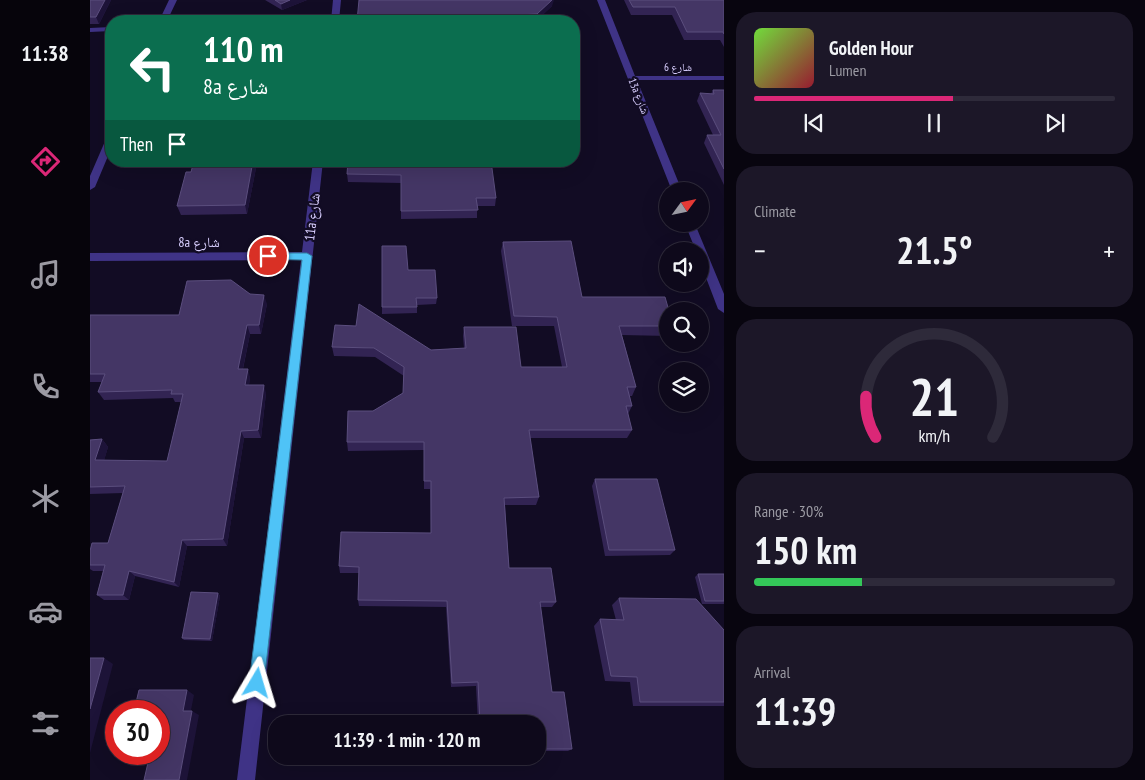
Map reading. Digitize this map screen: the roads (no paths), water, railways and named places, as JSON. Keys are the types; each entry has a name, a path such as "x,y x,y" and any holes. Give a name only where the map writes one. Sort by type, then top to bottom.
{"street":[{"path":"336,15 337,0"},
{"name":"13a شارع","path":"601,0 673,182"},
{"path":"165,15 171,1"},
{"path":"90,31 105,30"},
{"path":"90,31 105,32"},
{"name":"شارع 6","path":"632,78 724,78"},
{"path":"90,187 105,153"},
{"name":"11a شارع","path":"246,780 317,167"},
{"path":"693,232 723,304"},
{"name":"8a شارع","path":"90,257 307,256"}]}
